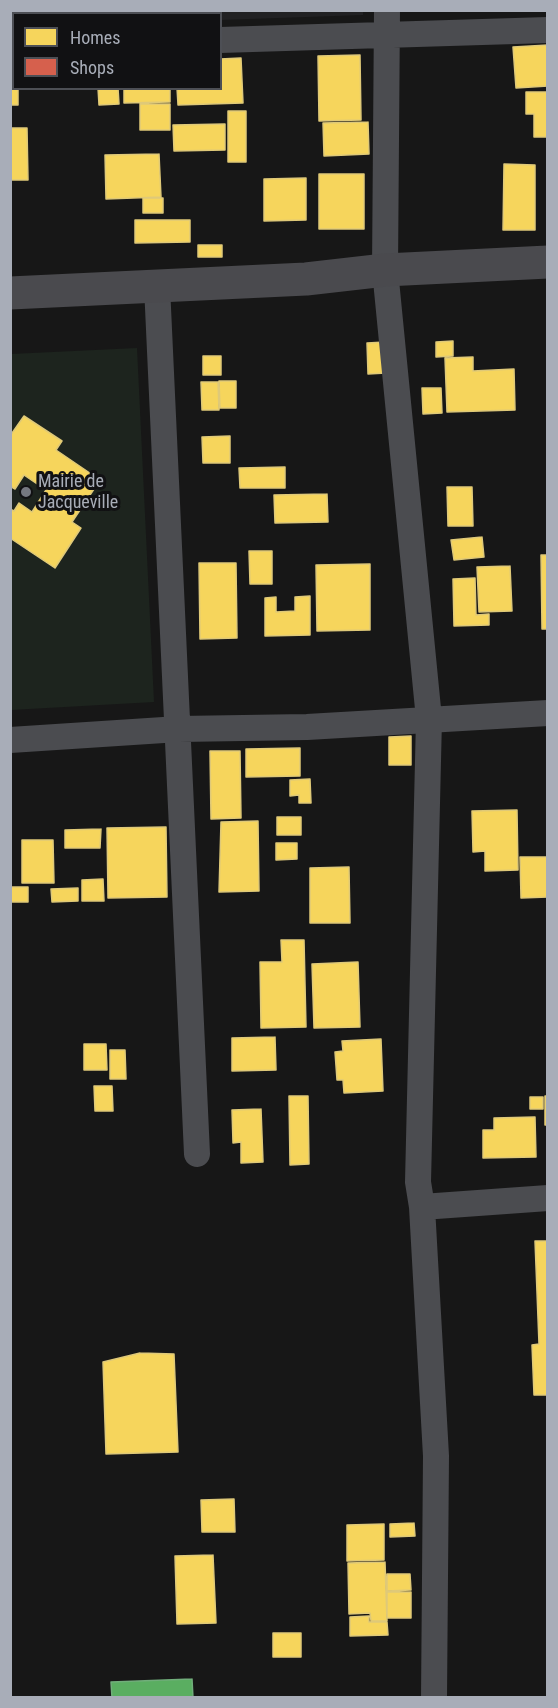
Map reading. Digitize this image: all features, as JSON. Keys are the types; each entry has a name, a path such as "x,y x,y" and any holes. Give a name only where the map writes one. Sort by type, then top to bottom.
{"street":[{"path":"387,10 385,270 429,719 418,1182 422,1207 435,1456 434,1698"},
{"path":"222,39 548,30"},
{"path":"10,293 306,279 385,270 548,262"},
{"path":"157,286 197,1154"},
{"path":"10,740 179,729 308,727 548,713"},
{"path":"422,1207 548,1198"}],"shaded area":[{"path":"363,10 363,15 222,20 222,12 10,11"},
{"path":"137,348 154,702 11,710 11,354"}],"building: Homes":[{"path":"548,45 548,86 516,88 513,47"},
{"path":"360,55 361,120 319,121 318,56"},
{"path":"241,58 243,103 178,105 177,90 222,90 222,59"},
{"path":"10,72 12,72 12,90 18,90 18,105 10,105"},
{"path":"98,90 118,90 119,104 99,105"},
{"path":"124,90 170,90 170,102 124,103"},
{"path":"526,92 548,92 548,137 534,137 534,114 526,114"},
{"path":"140,104 170,104 170,130 140,130"},
{"path":"228,111 246,111 246,162 228,162"},
{"path":"368,122 369,154 324,156 323,123"},
{"path":"225,124 225,150 174,151 173,125"},
{"path":"10,128 27,128 28,180 10,180"},
{"path":"159,154 161,197 106,199 105,155"},
{"path":"504,164 535,165 535,230 503,230"},
{"path":"319,174 364,174 364,229 319,229"},
{"path":"306,178 306,220 264,221 264,179"},
{"path":"143,198 163,198 163,213 143,213"},
{"path":"135,220 190,220 190,242 135,243"},
{"path":"198,245 222,245 222,257 198,257"},
{"path":"453,341 453,356 436,357 436,342"},
{"path":"385,342 386,373 368,374 367,343"},
{"path":"203,356 221,356 221,375 203,375"},
{"path":"473,357 473,371 514,369 515,410 447,412 445,358"},
{"path":"219,381 236,381 236,408 220,408"},
{"path":"201,382 218,382 219,410 202,410"},
{"path":"422,388 441,388 442,413 423,414"},
{"path":"24,416 62,441 56,450 100,480 72,522 81,528 55,568 10,538 10,509 14,511 19,503 32,512 46,490 24,475 15,489 10,486 10,436"},
{"path":"230,436 230,463 203,463 202,437"},
{"path":"285,467 285,488 240,488 239,468"},
{"path":"447,487 472,487 473,526 448,526"},
{"path":"327,494 328,522 275,523 274,495"},
{"path":"482,537 484,557 454,560 451,540"},
{"path":"249,551 272,551 272,584 250,584"},
{"path":"541,555 548,555 548,629 542,629"},
{"path":"199,563 236,563 237,638 200,639"},
{"path":"370,564 370,630 317,631 316,565"},
{"path":"510,566 512,611 479,612 477,567"},
{"path":"475,578 476,615 489,614 489,625 454,626 453,579"},
{"path":"310,596 310,635 265,636 265,598 276,597 276,612 295,611 295,597"},
{"path":"411,736 411,765 389,765 389,737"},
{"path":"300,748 300,776 246,777 246,749"},
{"path":"210,751 240,751 241,818 211,819"},
{"path":"310,779 311,803 299,803 299,795 290,796 290,780"},
{"path":"517,810 518,870 485,871 485,851 473,852 472,811"},
{"path":"277,817 301,817 301,835 277,835"},
{"path":"258,821 259,891 219,892 221,822"},
{"path":"166,827 167,897 108,898 107,828"},
{"path":"101,829 100,848 65,848 65,830"},
{"path":"22,840 53,840 54,883 22,883"},
{"path":"276,843 297,843 297,859 276,860"},
{"path":"520,857 548,857 548,897 521,898"},
{"path":"349,867 350,923 310,923 310,868"},
{"path":"103,879 104,901 82,901 82,880"},
{"path":"10,887 28,887 28,902 10,902"},
{"path":"78,888 78,901 52,902 51,889"},
{"path":"281,940 304,940 306,1027 261,1028 260,962 282,962"},
{"path":"358,962 360,1027 314,1028 312,964"},
{"path":"275,1037 276,1070 232,1071 232,1038"},
{"path":"381,1039 383,1091 344,1093 343,1080 337,1080 335,1052 343,1051 342,1041"},
{"path":"84,1044 106,1044 107,1070 84,1070"},
{"path":"110,1050 125,1050 126,1079 110,1079"},
{"path":"94,1086 112,1086 113,1111 95,1111"},
{"path":"289,1096 308,1096 309,1164 290,1165"},
{"path":"545,1096 548,1096 548,1125 545,1125"},
{"path":"530,1097 543,1097 543,1109 530,1109"},
{"path":"261,1109 263,1162 241,1163 241,1142 233,1143 232,1110"},
{"path":"535,1117 536,1157 483,1158 483,1130 494,1130 494,1118"},
{"path":"535,1241 548,1241 548,1395 534,1395 532,1345 539,1344"},
{"path":"140,1353 174,1354 178,1452 106,1454 103,1362"},
{"path":"234,1499 235,1532 202,1532 201,1500"},
{"path":"414,1523 415,1536 390,1537 390,1524"},
{"path":"384,1524 384,1560 347,1561 347,1525"},
{"path":"213,1555 216,1623 177,1624 175,1556"},
{"path":"385,1562 387,1621 371,1621 370,1613 349,1614 348,1563"},
{"path":"387,1574 410,1574 411,1590 387,1591"},
{"path":"387,1592 411,1592 411,1618 387,1618"},
{"path":"369,1616 369,1622 387,1622 388,1635 350,1636 350,1617"},
{"path":"273,1633 301,1633 301,1657 273,1657"}],"building: Shops":[{"path":"10,10 173,10 173,12 12,12 12,30 10,30"}],"building: Public":[{"path":"192,1679 193,1698 112,1698 111,1682"}],"place":[{"name":"Mairie de Jacqueville","path":"26,492"}]}
